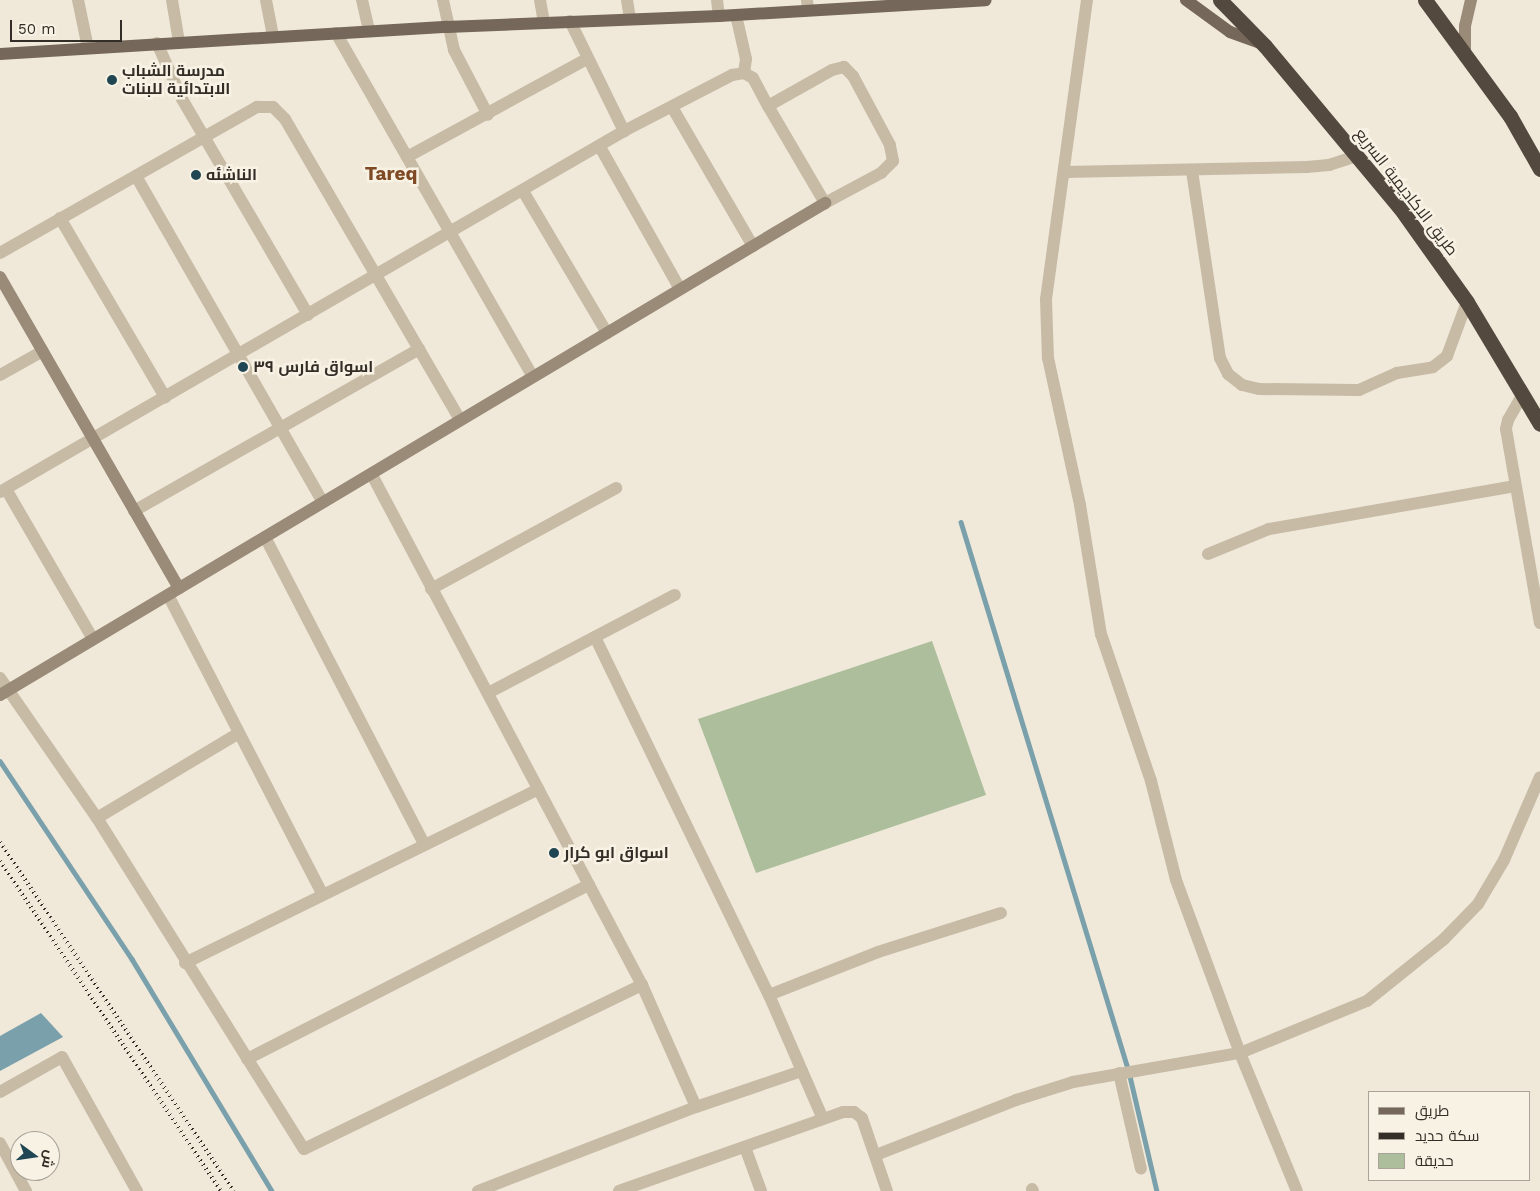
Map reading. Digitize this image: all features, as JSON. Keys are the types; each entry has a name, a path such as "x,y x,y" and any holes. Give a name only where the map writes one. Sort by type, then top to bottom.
{"highway":[{"name":"طريق الاكاديمية السريع","path":"1220,0 1265,46 1400,208 1467,302 1540,424"},
{"path":"1424,0 1510,116 1540,169"}],"main road":[{"path":"0,54 447,26 736,15 808,5 986,0"},
{"path":"1186,0 1230,32 1265,46"}],"street":[{"path":"78,0 88,48"},
{"path":"172,0 180,42"},
{"path":"266,0 272,37"},
{"path":"362,0 369,31"},
{"path":"443,0 447,26 464,72 488,115"},
{"path":"540,0 544,22"},
{"path":"627,0 630,18"},
{"path":"717,0 719,16"},
{"path":"1088,0 1046,299 1046,338 1053,387 1083,522 1096,617 1151,781 1176,880 1240,1053 1296,1191"},
{"path":"1465,56 1465,26 1471,0"},
{"path":"736,15 746,59 744,73"},
{"path":"570,21 624,132"},
{"path":"336,33 533,377"},
{"path":"157,43 174,84 308,315"},
{"path":"407,158 588,59"},
{"path":"4,693 323,502 372,475 460,420 680,289 881,172 893,161 890,145 853,76 844,67 838,67 768,106"},
{"path":"93,639 3,491 92,438 378,276 624,132 732,75 744,73 753,78 825,203"},
{"path":"0,253 257,107 264,105 280,111 378,276 460,420"},
{"path":"672,107 753,246"},
{"path":"600,147 680,289"},
{"path":"1065,172 1192,171 1318,166 1357,156"},
{"path":"1192,171 1220,358 1228,374 1242,385 1259,389 1359,390 1397,373 1433,367 1447,356 1467,302"},
{"path":"136,176 241,354 323,502"},
{"path":"523,190 607,333"},
{"path":"60,218 165,397"},
{"path":"0,277 134,511 240,733 322,894"},
{"path":"134,511 419,349"},
{"path":"0,375 43,351"},
{"path":"1523,394 1508,420 1506,429 1540,623"},
{"path":"372,475 431,590 642,985 696,1107"},
{"path":"1208,554 1269,530 1516,486"},
{"path":"431,590 616,488"},
{"path":"265,537 424,844"},
{"path":"488,694 675,595"},
{"path":"595,637 769,995 822,1117"},
{"path":"0,678 4,693 97,818 185,962 304,1149 642,985"},
{"path":"97,818 240,733"},
{"path":"876,1155 1016,1100 1073,1082 1240,1053 1367,1002 1444,939 1478,904 1490,886 1540,777"},
{"path":"185,962 538,789"},
{"path":"247,1059 589,885"},
{"path":"769,995 878,952 1001,913"},
{"path":"0,1092 62,1057 137,1191"},
{"path":"478,1191 696,1107 802,1071"},
{"path":"1119,1073 1141,1169"},
{"path":"619,1191 822,1117 854,1112 867,1128 887,1191"},
{"path":"0,1143 26,1191"},
{"path":"745,1146 761,1191"}],"green space":[{"path":"932,641 986,795 756,873 698,719"}],"water":[{"path":"41,1013 63,1037 0,1071 0,1036"}],"waterway":[{"path":"961,522 1129,1072 1157,1191"},
{"path":"0,761 132,959 272,1191"}],"railway":[{"path":"0,842 234,1191"},
{"path":"0,861 221,1191"}],"place":[{"name":"مدرسة الشباب الابتدائية للبنات","path":"112,80"},
{"name":"الناشئه","path":"196,175"},
{"name":"اسواق فارس ٣٩","path":"243,367"},
{"name":"اسواق ابو كرار","path":"554,853"}],"district":[{"name":"Tareq","path":"391,174"}]}
